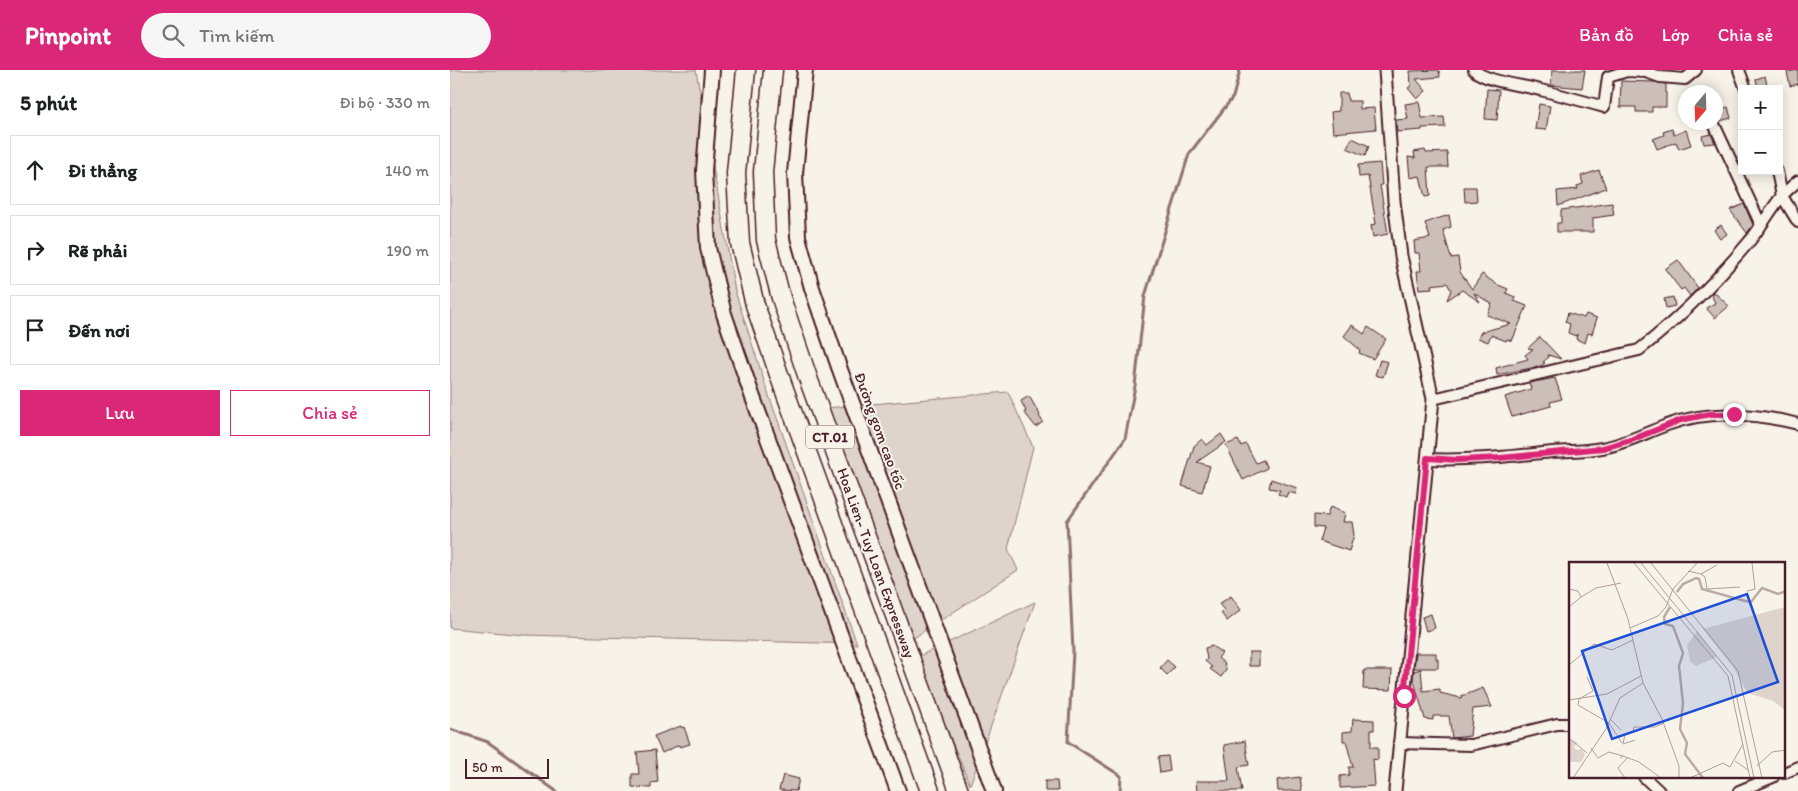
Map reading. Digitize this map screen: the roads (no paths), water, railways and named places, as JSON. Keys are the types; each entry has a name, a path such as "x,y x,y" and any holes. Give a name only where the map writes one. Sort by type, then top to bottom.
{"highway":[{"name":"Hoa Lien- Tuy Loan Expressway","path":"746,70 736,173 740,243 755,305 930,791"},
{"name":"Hoa Lien- Tuy Loan Expressway","path":"773,70 763,172 766,240 781,298 808,378 959,791"}],"main road":[{"path":"712,70 704,171 708,248 724,314 898,791"},
{"name":"Đường gom cao tốc","path":"805,70 795,173 798,237 812,288 839,366 994,791"}],"street":[{"path":"1385,70 1394,201 1400,247 1433,399 1395,791"},
{"path":"1474,70 1478,74 1491,78 1604,107 1608,77 1626,71 1646,72 1660,77 1685,79 1696,70"},
{"path":"1739,70 1745,85"},
{"path":"1717,130 1761,224"},
{"path":"1778,175 1782,196 1798,222"},
{"path":"1433,399 1639,350 1682,314 1735,259 1782,196 1798,181"},
{"path":"1427,458 1458,460 1500,458 1603,448 1631,440 1681,420 1710,414 1743,414 1798,424"},
{"path":"1400,743 1470,745 1558,724 1569,724"},
{"path":"1786,772 1798,767"},
{"path":"1645,778 1659,791"},
{"path":"1739,791 1771,778"}],"waterway":[{"path":"1120,791 1121,776 1068,742 1073,652 1067,521 1125,439 1135,386 1145,296 1189,154 1233,97 1240,70"},
{"path":"450,729 488,742 556,791"}]}
